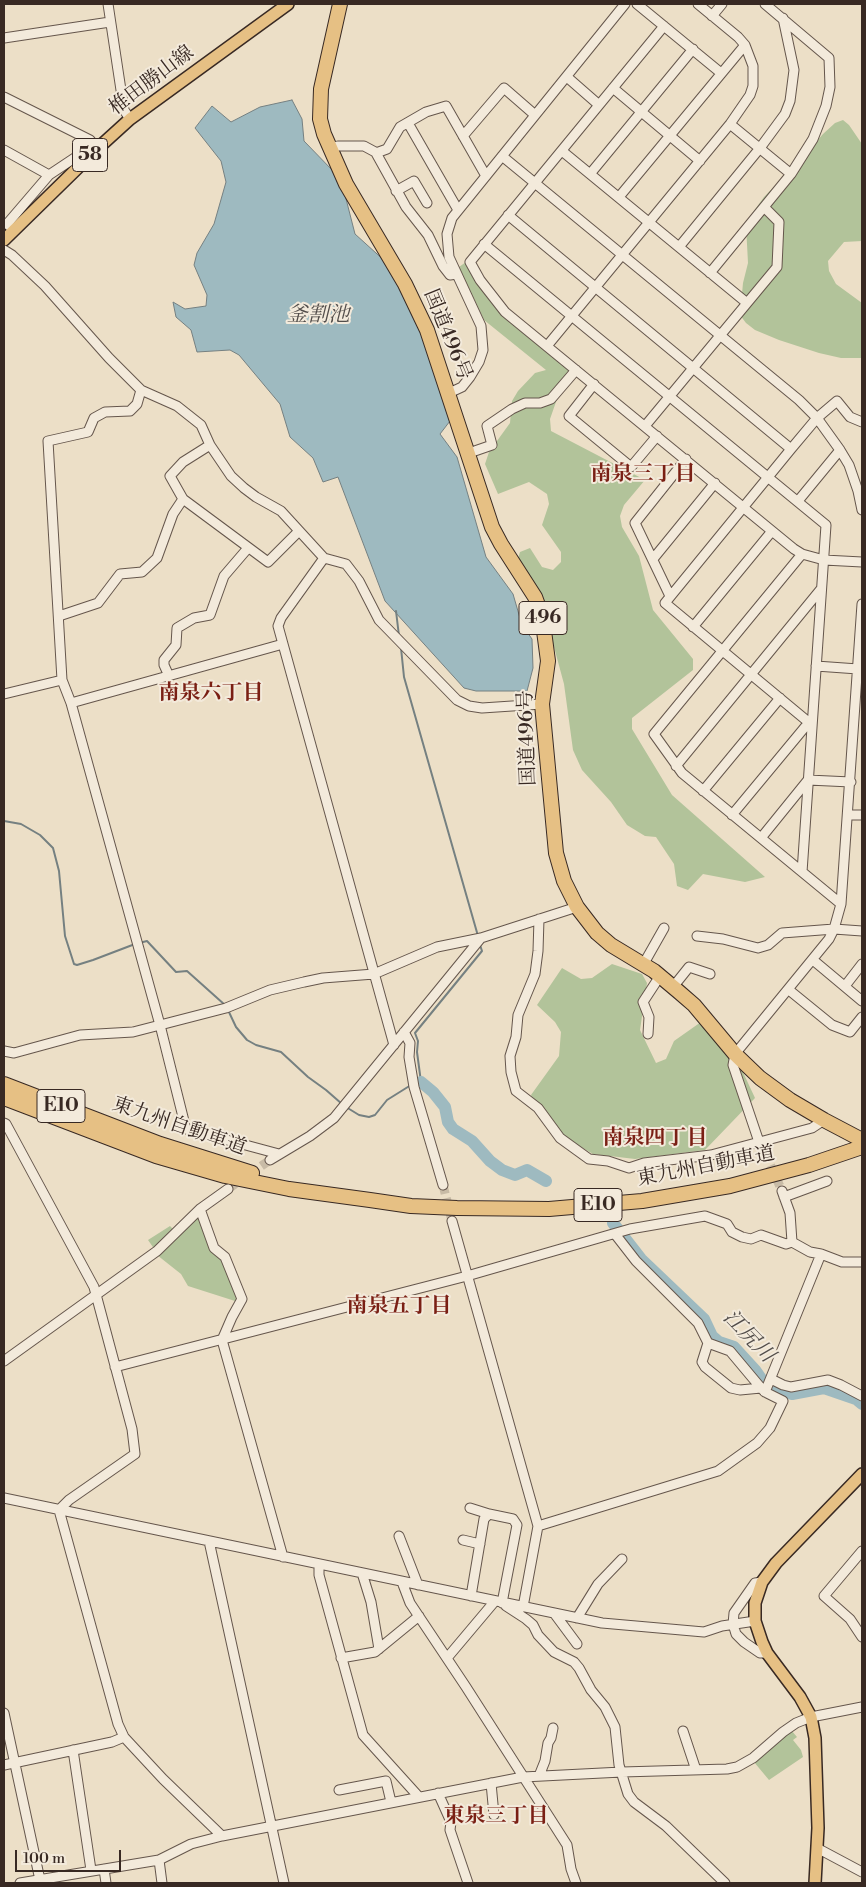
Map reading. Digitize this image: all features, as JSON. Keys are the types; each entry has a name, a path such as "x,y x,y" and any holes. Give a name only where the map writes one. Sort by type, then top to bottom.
{"highway":[{"name":"国道496号","path":"340,4 321,89 320,119 329,148 346,184 405,284 427,330 492,527 535,597 542,616 548,661 542,704 556,853 564,882 586,922 605,941 674,987 694,1005 735,1054 760,1078 790,1100 862,1140"},
{"name":"東九州自動車道","path":"4,1084 118,1129 193,1155 257,1175 344,1197"},
{"name":"東九州自動車道","path":"4,1098 114,1141 191,1167 264,1184 411,1206 548,1209 642,1202 730,1186 862,1148"}],"main road":[{"name":"椎田勝山線","path":"4,240 8,225 83,162 130,119 288,4"},
{"path":"815,1883 817,1848 815,1738 811,1717 794,1688 767,1653 757,1631 755,1603 762,1582 776,1563 862,1476"}],"street":[{"path":"108,4 124,110 130,119"},
{"path":"449,393 457,391 466,382 479,362 483,350 481,326 449,257 447,242 449,226 458,210 626,4"},
{"path":"638,4 721,73"},
{"path":"547,346 730,124 750,95 753,86 753,66 745,45 698,4"},
{"path":"712,16 722,4"},
{"path":"710,273 764,208 803,156 821,121 830,86 830,64 826,54 766,4"},
{"path":"679,247 760,148 785,114 793,88 794,70 783,18"},
{"path":"4,38 110,22"},
{"path":"664,26 470,262 480,280 505,312 802,554 824,560 862,562"},
{"path":"618,197 745,45"},
{"path":"590,174 693,49"},
{"path":"567,77 599,105"},
{"path":"463,136 504,88 535,115"},
{"path":"613,88 700,160"},
{"path":"4,97 90,140 97,149"},
{"path":"377,153 387,149 400,127 426,112 446,106 486,176"},
{"path":"408,124 458,210"},
{"path":"730,124 791,174"},
{"path":"329,148 364,146 377,153 396,191 406,207 428,234 444,266 450,275 456,274"},
{"path":"4,150 49,175"},
{"path":"562,151 747,303"},
{"path":"502,156 799,400 818,418 840,450 855,483 862,510"},
{"path":"8,225 49,175 76,157 83,162"},
{"path":"396,191 414,181 427,203"},
{"path":"645,426 777,267 779,222 764,208"},
{"path":"508,215 792,449"},
{"path":"484,244 826,525 802,872"},
{"path":"4,250 12,255 45,286 109,358 141,390 177,406 201,425 210,444 238,482 256,497 281,511 324,558 346,564 360,581 379,620 457,700 469,706 482,708 542,704"},
{"path":"469,453 492,445 487,426 512,408 525,402 540,403 552,399 576,370"},
{"path":"594,384 569,416 631,467 657,436"},
{"path":"141,390 137,404 130,411 105,412 94,418 88,432 48,442 62,680 71,702 160,1025 186,1129 279,1154"},
{"path":"812,724 665,603 818,418 837,401 850,417 862,422"},
{"path":"210,444 183,462 170,476 184,499 268,562 299,530"},
{"path":"798,501 840,450"},
{"path":"670,596 635,523 686,460"},
{"path":"653,559 714,483"},
{"path":"59,616 98,603 120,574 142,572 157,558 172,514 184,499"},
{"path":"694,627 772,531"},
{"path":"169,676 164,660 176,646 177,628 179,625 194,618 210,615 224,576 248,548"},
{"path":"802,554 654,734 676,766 703,791 842,904"},
{"path":"324,558 278,626 394,1045"},
{"path":"676,766 821,589"},
{"path":"765,1153 759,1142 733,1066 735,1054 829,939 842,904 862,604"},
{"path":"71,702 282,644"},
{"path":"816,666 858,669"},
{"path":"4,694 62,680"},
{"path":"703,791 780,698"},
{"path":"732,815 805,727 812,724"},
{"path":"808,780 851,782"},
{"path":"761,838 808,780"},
{"path":"848,815 862,815"},
{"path":"4,1051 14,1053 80,1035 133,1032 226,1008 270,990 323,978 374,974 437,947 481,938 577,907"},
{"path":"539,919 536,974 518,1015 516,1037 510,1056 511,1072 516,1091 538,1108 560,1138 589,1159 608,1161 629,1168 644,1163 711,1155 812,1128 824,1120"},
{"path":"643,965 664,928"},
{"path":"697,936 723,939 758,948 768,944 782,933 834,929 862,931"},
{"path":"270,1160 310,1136 334,1118 481,938"},
{"path":"813,960 862,1001"},
{"path":"845,986 862,964"},
{"path":"674,987 689,968 710,974"},
{"path":"648,1034 649,1017 643,1002 660,976"},
{"path":"789,990 832,1025 850,1032 862,1017"},
{"path":"404,1032 410,1043 409,1057 414,1087 443,1185"},
{"path":"4,1123 94,1287 132,1429 135,1454 68,1500 59,1510"},
{"path":"792,1242 790,1213 783,1194 827,1181"},
{"path":"4,1361 157,1251 200,1209 228,1189"},
{"path":"200,1209 214,1248 225,1257 242,1299 222,1340 283,1557"},
{"path":"115,1368 467,1276 630,1229 704,1216 727,1224 732,1232 742,1237 751,1239 760,1235 786,1244 792,1242 810,1252 842,1262 862,1262"},
{"path":"452,1221 538,1526 523,1607"},
{"path":"615,1234 636,1261 698,1323 708,1343 702,1362 705,1367 731,1388 763,1390"},
{"path":"763,1390 771,1379 821,1254"},
{"path":"538,1526 718,1471 757,1443 770,1428 784,1401 763,1390 730,1351 708,1343"},
{"path":"771,1379 791,1387 828,1380 862,1396"},
{"path":"4,1498 602,1623 704,1632 722,1626 755,1620"},
{"path":"446,1658 498,1602 517,1525 512,1519 470,1508"},
{"path":"59,1510 115,1715 124,1737 163,1780 222,1836"},
{"path":"471,1596 484,1519 489,1514"},
{"path":"399,1536 418,1585"},
{"path":"463,1540 480,1544"},
{"path":"209,1542 284,1883"},
{"path":"862,1551 824,1596 850,1618 862,1637"},
{"path":"577,1618 598,1584 622,1559"},
{"path":"319,1564 319,1575 363,1735 419,1797"},
{"path":"362,1573 371,1602 379,1649"},
{"path":"402,1582 410,1603 567,1845 576,1883"},
{"path":"762,1582 755,1583 734,1612 733,1624 736,1634 744,1642 760,1653 767,1653"},
{"path":"498,1602 526,1619 554,1652 574,1662 579,1668 591,1690 605,1707 615,1727 619,1765 628,1794 642,1810 666,1826 722,1882"},
{"path":"554,1613 576,1644"},
{"path":"341,1658 375,1652 419,1616"},
{"path":"20,1883 43,1881 91,1870 159,1860 191,1844 222,1836 523,1777 727,1769 745,1763 796,1723 811,1717 862,1708"},
{"path":"4,1713 43,1881"},
{"path":"540,1776 548,1743 552,1738 553,1728"},
{"path":"683,1731 696,1770"},
{"path":"4,1765 112,1742 124,1737"},
{"path":"73,1750 91,1870"},
{"path":"339,1790 386,1781 391,1802"},
{"path":"491,1783 494,1815"},
{"path":"438,1793 451,1822 450,1830 468,1883"},
{"path":"817,1848 862,1872"},
{"path":"159,1860 162,1883"},
{"path":"104,1869 106,1883"}],"green space":[{"path":"843,120 849,125 862,144 862,241 844,242 828,261 829,271 836,284 862,303 862,358 841,358 779,340 755,330 740,315 743,283 748,263 746,225 751,215 764,197 823,134 835,123"},
{"path":"466,262 495,307 574,373 557,399 550,419 551,431 645,480 624,505 620,516 622,527 639,556 653,610 693,659 693,670 632,718 632,729 672,795 765,877 745,882 703,874 688,890 677,886 674,864 656,837 645,836 627,825 611,802 582,770 573,750 564,684 544,610 517,562 520,552 530,548 542,567 553,570 561,562 561,552 542,525 549,504 547,494 529,482 498,494 485,464 489,452 510,423 512,401 518,391 535,373 546,370 484,320 459,267"},
{"path":"612,964 642,974 647,983 640,1030 656,1063 666,1059 674,1041 701,1022 741,1068 755,1098 705,1150 635,1159 593,1154 564,1137 535,1106 531,1095 559,1056 561,1032 555,1022 537,1005 562,968 581,979 592,978"},
{"path":"198,1215 223,1260 238,1297 235,1301 188,1286 181,1274 157,1255"},
{"path":"170,1226 175,1231 155,1250 148,1240"},
{"path":"791,1730 797,1737 793,1740 801,1750 803,1757 769,1780 754,1762"}],"water":[{"name":"釜割池","path":"292,100 302,119 304,141 334,172 344,191 355,234 387,263 420,327 450,421 440,434 457,457 486,557 513,594 522,625 532,639 533,668 527,691 476,691 464,688 385,601 338,477 323,482 313,458 290,437 280,404 239,355 230,350 197,352 191,330 176,317 173,302 185,309 206,306 207,295 194,265 197,253 214,224 226,182 221,161 195,128 212,106 231,122 260,107"}],"waterway":[{"path":"396,611 399,636"},
{"path":"401,648 404,677 478,936"},
{"path":"4,821 21,824 40,835 53,848 59,871 65,936 74,964 77,965 93,960 135,944"},
{"path":"139,943 147,941 176,972 187,971 225,1005"},
{"path":"418,1083 421,1082 417,1052 418,1041 415,1033 482,951 480,945"},
{"path":"228,1010 236,1027 247,1040 256,1045 281,1052 308,1077 342,1104"},
{"name":"江尻川","path":"421,1082 433,1092 445,1107 448,1122 453,1129 472,1141 490,1161 502,1170 515,1175 527,1170 546,1181"},
{"path":"346,1107 359,1115 369,1117 375,1115 387,1100 411,1085"},
{"name":"江尻川","path":"613,1223 641,1259 704,1319 712,1336 719,1342 734,1347 762,1380 773,1388 792,1394 824,1388 856,1399 862,1404"}],"tunnel":[{"path":"765,1153 782,1191"},
{"path":"228,1189 270,1160"},
{"path":"443,1185 452,1221"}],"district":[{"name":"南泉三丁目","path":"643,475"},
{"name":"南泉六丁目","path":"211,694"},
{"name":"南泉四丁目","path":"655,1139"},
{"name":"南泉五丁目","path":"399,1307"},
{"name":"東泉三丁目","path":"496,1817"}]}
